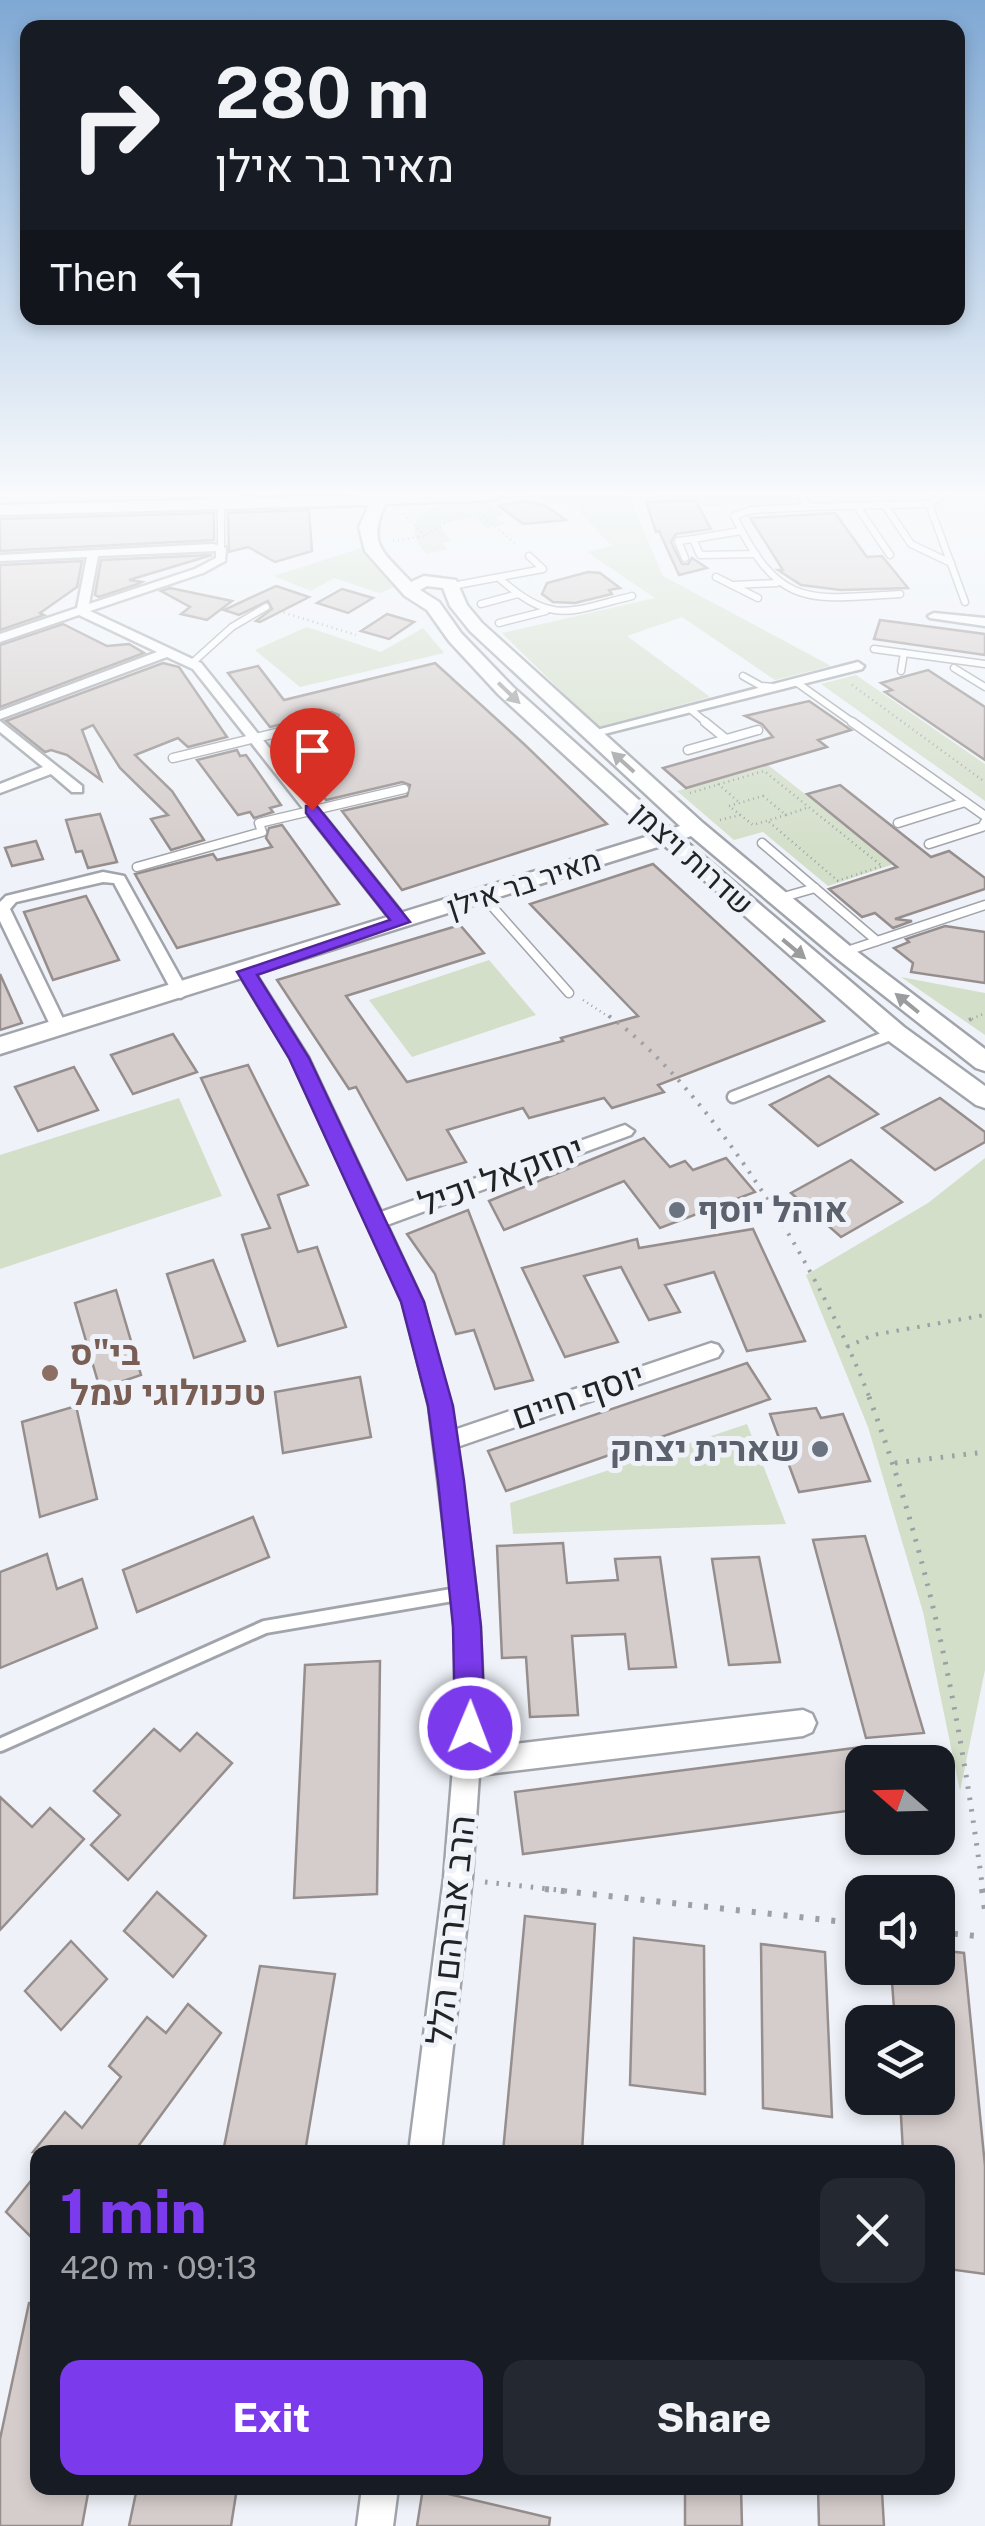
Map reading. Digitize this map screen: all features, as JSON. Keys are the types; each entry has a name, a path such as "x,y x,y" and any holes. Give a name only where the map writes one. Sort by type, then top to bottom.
{"main road":[{"name":"שדרות ויצמן","path":"438,613 506,691 749,911 895,1034 985,1099"},
{"name":"שדרות ויצמן","path":"466,613 476,626 695,828 985,1062"},
{"name":"מאיר בר אילן","path":"0,1046 246,972 695,828"},
{"name":"מאיר בר אילן","path":"0,1060 93,1030 181,992"}],"street":[{"path":"0,638 79,613"},
{"path":"84,613 192,663 401,922"},
{"path":"934,616 985,622"},
{"path":"0,716 168,652"},
{"path":"592,733 858,666"},
{"path":"0,725 77,789"},
{"path":"0,789 51,769"},
{"path":"60,1028 2,909 11,899 103,877 119,879 181,992"},
{"name":"הרב אברהם הלל","path":"246,972 299,1058 413,1302 446,1442 472,1694 458,1878 426,2145"},
{"name":"יחזקאל וכיל","path":"376,1221 624,1131"},
{"name":"יוסף חיים","path":"446,1442 711,1350"},
{"path":"469,1763 803,1723"},
{"path":"375,2526 379,2495"}],"lane":[{"path":"192,663 232,627 256,613"},
{"path":"499,623 538,613"},
{"path":"874,649 985,664"},
{"path":"901,671 904,653"},
{"path":"954,668 985,687"},
{"path":"796,682 985,819 982,827 929,844"},
{"path":"690,708 726,739"},
{"path":"173,758 333,719"},
{"path":"688,750 758,730"},
{"path":"136,867 262,832 258,824 404,789"},
{"path":"898,823 964,802"},
{"path":"762,843 877,941"},
{"path":"780,898 815,888"},
{"path":"484,896 569,993"},
{"path":"844,952 985,905"},
{"path":"734,1097 895,1034"},
{"path":"0,1745 264,1627 464,1593"}],"path":[{"path":"285,613 356,635"},
{"path":"834,672 985,782"},
{"path":"666,800 764,770 882,866 815,888"},
{"path":"718,784 740,803"},
{"path":"786,815 763,796 729,806 753,826 786,815 809,807"},
{"path":"768,821 838,881"},
{"path":"569,993 615,1016 733,1148 808,1266 847,1347 894,1463 925,1564 958,1708 985,1910"},
{"path":"847,1347 873,1335 985,1316"},
{"path":"894,1463 985,1452"},
{"path":"458,1878 845,1922"},
{"path":"955,1934 985,1938"}],"green space":[{"path":"590,613 732,613 831,666 775,680 682,617 627,636 710,697 598,727 502,633"},
{"path":"307,627 381,652 423,628 444,653 300,687 255,650"},
{"path":"856,675 985,764 985,801 821,684"},
{"path":"768,765 894,864 828,886 763,832 734,840 677,791"},
{"path":"489,960 536,1015 412,1057 369,1000"},
{"path":"901,977 985,993 985,1035"},
{"path":"179,1098 222,1196 0,1269 0,1155"},
{"path":"985,1158 985,1670 960,1791 955,1745 950,1745 923,1612 868,1427 806,1275 928,1203"},
{"path":"747,1424 786,1524 513,1534 510,1503"}],"building":[{"path":"0,613 44,615 0,630"},
{"path":"182,613 216,613 207,620"},
{"path":"267,613 278,613 260,622 256,621"},
{"path":"387,614 414,622 389,639 361,631"},
{"path":"880,620 985,634 985,655 874,639"},
{"path":"63,624 107,646 129,644 144,653 0,707 0,645"},
{"path":"163,663 179,667 227,737 188,747 178,738 135,755 172,791 204,840 171,850 151,819 168,815 120,768 93,725 82,730 101,780 67,755 45,752 6,721"},
{"path":"435,663 607,824 402,890 342,811 407,796 410,785 402,782 326,800 280,740 336,725 339,715 331,712 270,727 228,673 258,666 284,700"},
{"path":"928,670 985,707 985,760 885,692 892,690 881,683"},
{"path":"809,701 851,730 818,740 827,747 686,788 663,768 773,737 762,724 745,716"},
{"path":"237,750 240,756 246,755 281,805 270,808 273,812 254,818 250,812 238,815 197,760"},
{"path":"840,785 931,857 949,851 985,878 985,889 895,919 912,921 893,928 875,913 862,917 829,889 897,867 807,794"},
{"path":"100,814 117,862 88,868 82,851 76,852 66,820"},
{"path":"282,825 339,904 177,948 135,874 213,854 217,860 272,847 266,838 269,828"},
{"path":"36,841 43,859 12,866 5,848"},
{"path":"653,864 824,1021 658,1085 664,1092 612,1108 604,1098 529,1118 523,1108 447,1130 466,1162 407,1180 356,1087 349,1089 277,980 460,925 484,953 346,996 407,1082 563,1041 561,1038 638,1016 530,904"},
{"path":"86,896 119,960 53,980 24,912"},
{"path":"945,926 985,932 985,983 911,972 913,963 894,948 909,942 906,939"},
{"path":"0,974 22,1023 0,1030"},
{"path":"173,1034 197,1072 133,1094 111,1055"},
{"path":"248,1065 308,1185 278,1195 298,1252 317,1247 346,1327 278,1346 242,1235 270,1228 201,1078"},
{"path":"74,1067 98,1110 38,1131 15,1087"},
{"path":"829,1076 878,1114 818,1146 770,1105"},
{"path":"940,1098 985,1132 985,1142 935,1170 882,1128"},
{"path":"644,1138 670,1167 685,1161 693,1170 726,1158 755,1192 660,1228 624,1181 504,1230 489,1201"},
{"path":"851,1160 902,1202 841,1237 791,1193"},
{"path":"468,1210 533,1380 495,1389 474,1330 456,1334 435,1274 407,1234"},
{"path":"753,1229 805,1341 747,1351 714,1272 665,1285 680,1312 649,1320 621,1267 584,1276 618,1342 565,1357 522,1268 637,1239 639,1248"},
{"path":"213,1260 245,1341 194,1358 167,1274"},
{"path":"116,1290 141,1375 100,1389 75,1303"},
{"path":"747,1363 770,1399 506,1491 488,1451"},
{"path":"360,1377 371,1437 283,1453 275,1392"},
{"path":"76,1406 97,1499 40,1517 22,1422"},
{"name":"שארית יצחק","path":"816,1408 821,1418 843,1414 870,1481 799,1492 770,1414"},
{"path":"253,1517 269,1557 137,1612 123,1570"},
{"path":"865,1536 924,1733 866,1738 813,1540"},
{"path":"563,1543 567,1583 618,1580 615,1559 660,1557 676,1667 629,1669 625,1634 572,1636 578,1715 530,1717 526,1657 502,1658 497,1546"},
{"path":"47,1554 57,1589 82,1579 97,1628 0,1668 0,1572"},
{"path":"759,1557 780,1662 729,1665 712,1559"},
{"path":"380,1661 377,1894 294,1898 305,1665"},
{"path":"154,1729 180,1751 197,1733 232,1763 128,1880 91,1845 120,1815 94,1791"},
{"path":"845,1749 845,1811 523,1854 515,1792"},
{"path":"0,1797 32,1827 50,1808 84,1839 0,1930"},
{"path":"157,1892 206,1936 173,1977 124,1931"},
{"path":"525,1916 595,1924 582,2145 504,2145"},
{"path":"634,1938 704,1946 705,2094 630,2085"},
{"path":"71,1941 107,1979 61,2030 25,1991"},
{"path":"761,1944 825,1952 832,2117 763,2108"},
{"path":"955,1952 964,1953 985,2166 985,2274 955,2270 955,2145 903,2145 901,2115 955,2115 955,2005 894,2005 892,1985 955,1985"},
{"path":"260,1966 335,1974 306,2145 224,2145"},
{"path":"188,2004 221,2033 139,2145 39,2145 65,2112 82,2128 121,2077 109,2066 147,2017 166,2033"},
{"path":"30,2182 30,2236 6,2212"},
{"path":"30,2303 30,2495 88,2495 82,2526 0,2526 0,2439"},
{"path":"136,2495 236,2495 231,2526 129,2526"},
{"path":"422,2495 453,2495 550,2518 549,2526 417,2526"},
{"path":"685,2495 741,2495 742,2526 685,2526"},
{"path":"818,2495 882,2495 884,2526 819,2526"}],"place":[{"name":"אוהל יוסף","path":"677,1210"},
{"name":"בי\"ס טכנולוגי עמל","path":"50,1373"},
{"name":"שארית יצחק","path":"820,1449"}],"route":[{"path":"312,810 401,922 246,972 299,1058 413,1302 440,1406 451,1481 467,1626 470,1728"}]}
